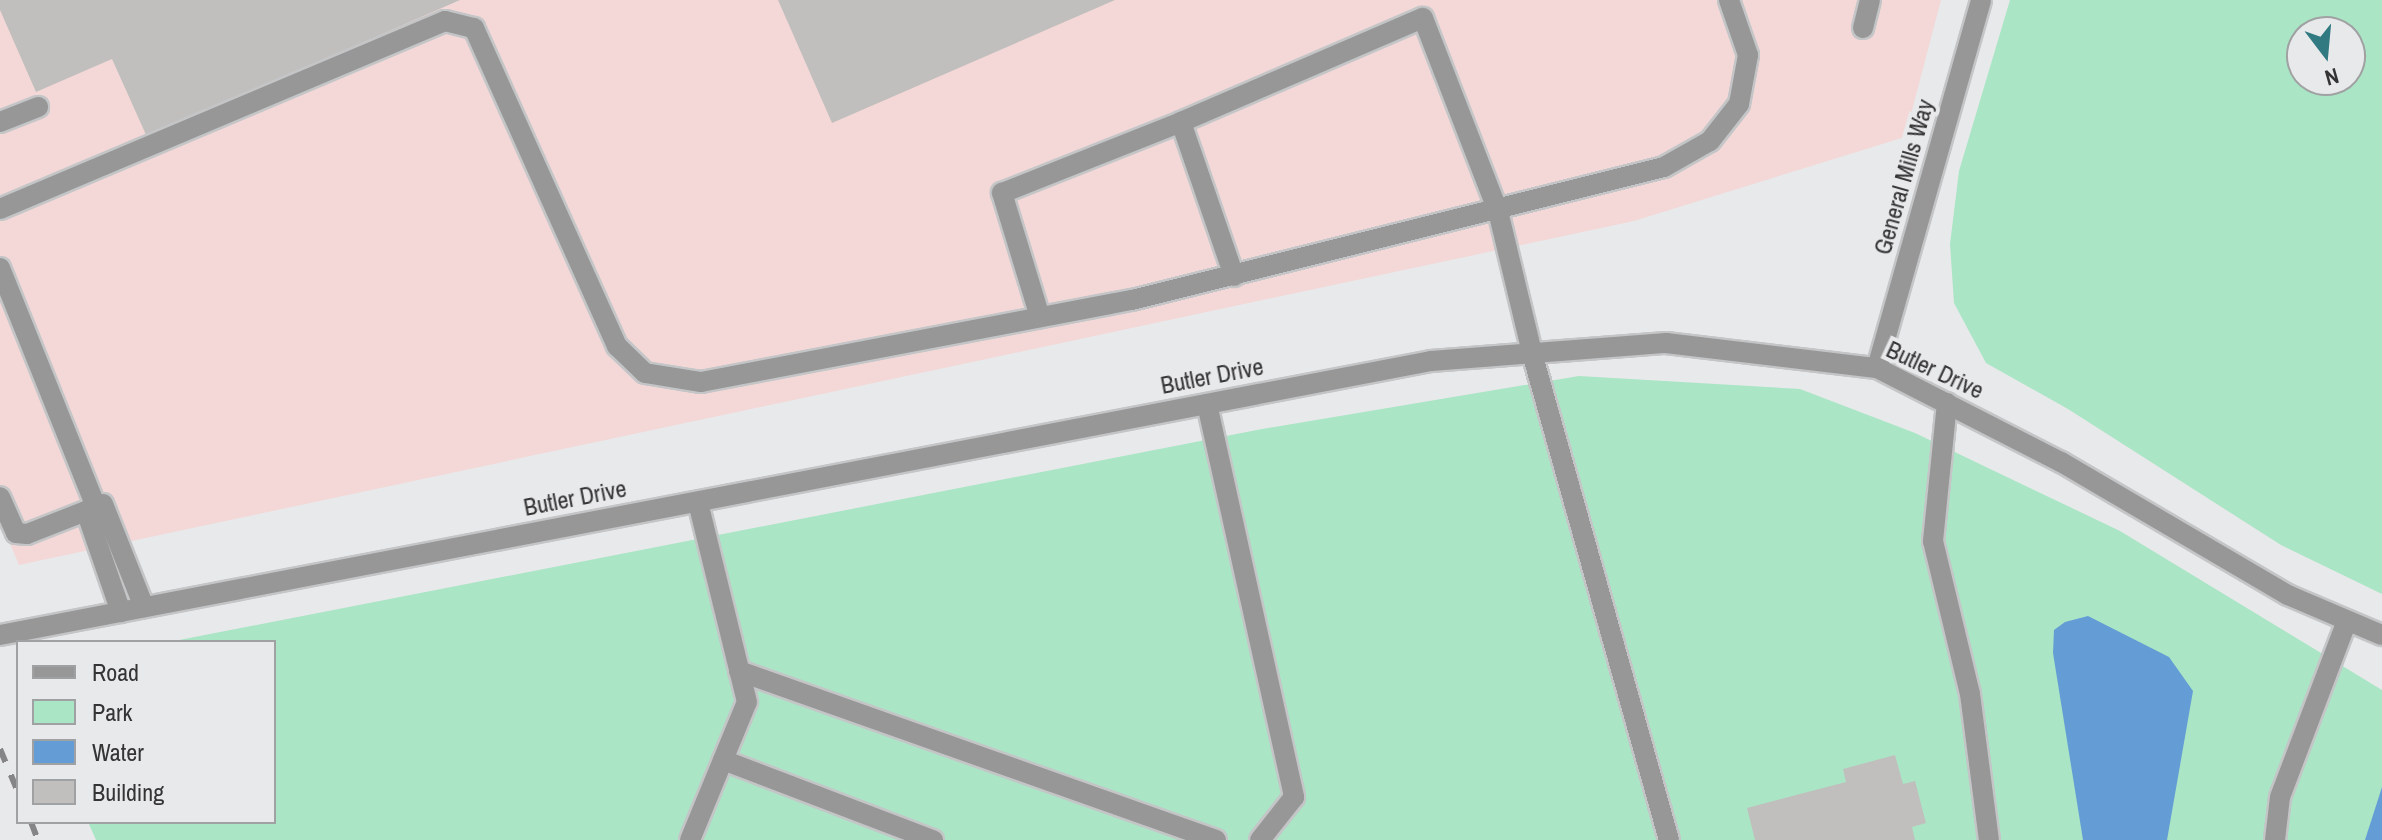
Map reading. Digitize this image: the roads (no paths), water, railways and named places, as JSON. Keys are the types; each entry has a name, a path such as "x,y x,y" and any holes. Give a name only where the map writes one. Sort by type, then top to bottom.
{"street":[{"path":"0,209 445,21 474,28 617,346 645,373 701,382 1234,276 1664,167 1710,141 1739,104 1748,55 1729,0"},
{"path":"1863,28 1870,0"},
{"name":"General Mills Way","path":"1877,368 1981,0"},
{"path":"1040,317 1002,193 1181,122 1423,18 1498,211 1532,353 1669,840"},
{"path":"0,122 38,107"},
{"path":"1181,122 1234,276"},
{"path":"0,268 95,507 144,607"},
{"name":"Butler Drive","path":"0,635 1431,361 1666,343 1877,368 2061,462 2288,595 2382,635"},
{"path":"1947,403 1933,541 1970,694 1989,840"},
{"path":"1207,404 1294,797 1260,840"},
{"path":"0,497 16,533 27,534 95,507"},
{"path":"690,840 747,702 698,502"},
{"path":"95,507 121,612"},
{"path":"2275,840 2280,797 2347,621"},
{"path":"739,671 1216,840"},
{"path":"723,760 933,840"}],"water":[{"path":"2088,616 2169,657 2193,691 2167,840 2083,840 2053,653 2054,630 2065,622"},
{"path":"2382,787 2382,840 2365,840"}],"railway":[{"path":"0,749 16,787"},
{"path":"32,824 38,840"}]}
